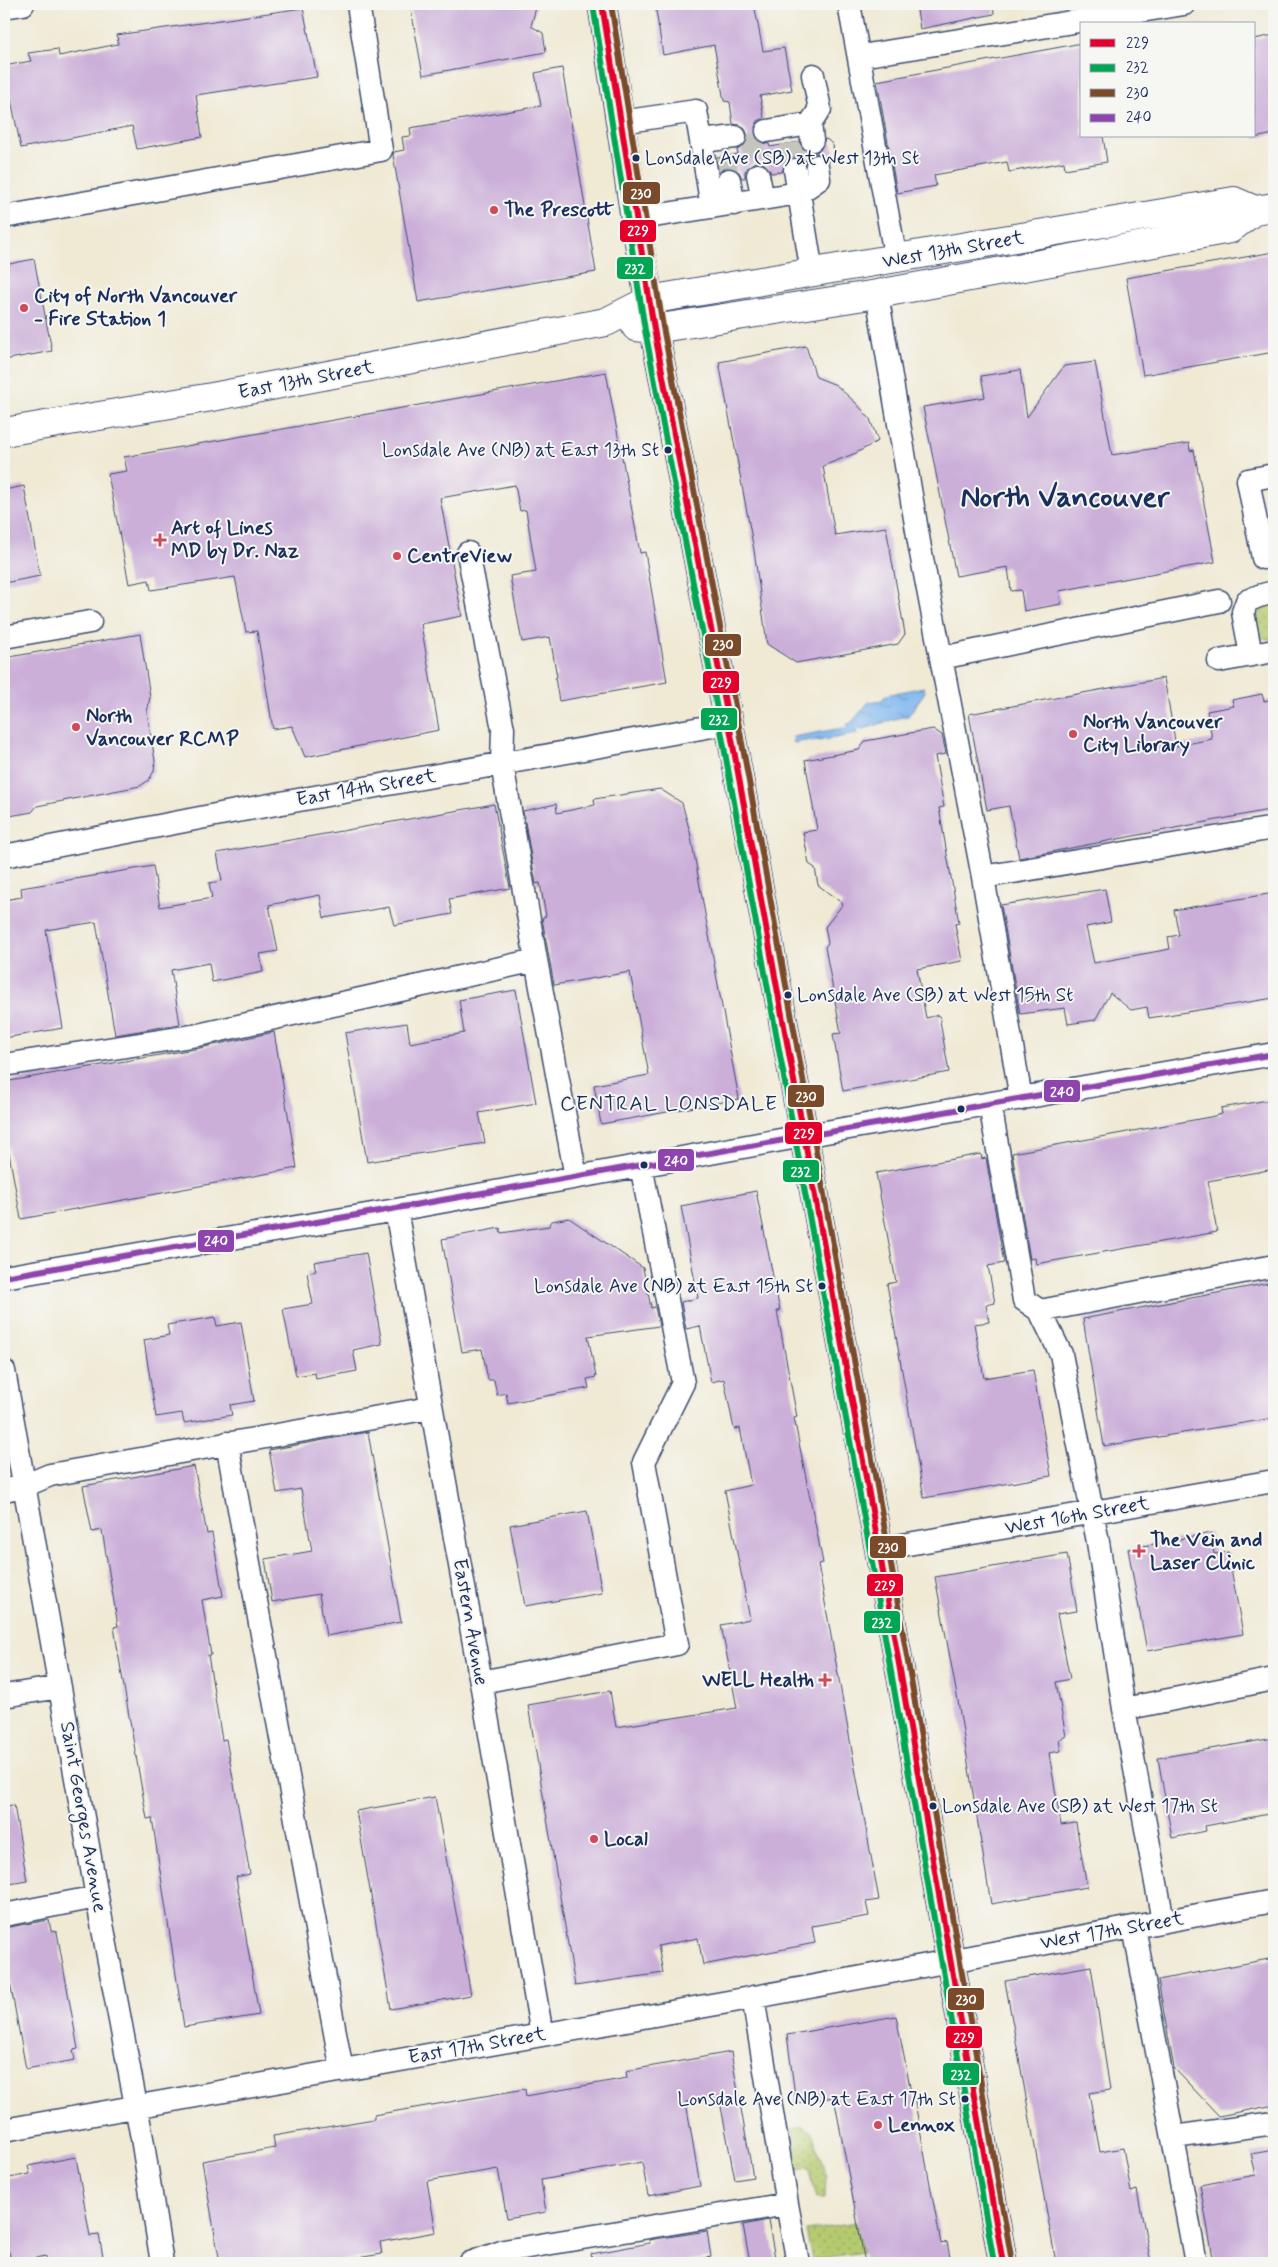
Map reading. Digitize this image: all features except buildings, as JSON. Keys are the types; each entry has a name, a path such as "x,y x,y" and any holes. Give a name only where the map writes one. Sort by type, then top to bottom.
{"main road":[{"path":"602,4 634,219 729,724 879,1549 1004,2263"},
{"name":"West 13th Street","path":"649,300 896,260 1234,201 1264,209"},
{"name":"West 13th Street","path":"654,329 877,294 1230,230 1264,209"},
{"name":"East 13th Street","path":"4,432 212,397 606,322 649,300"},
{"name":"East 13th Street","path":"606,322 654,329"}],"street":[{"path":"4,7 23,4"},
{"path":"4,217 381,150 358,4"},
{"path":"850,4 896,260"},
{"path":"860,56 1184,4"},
{"path":"793,133 820,109 813,76"},
{"path":"621,122 696,111 720,143 723,205"},
{"path":"634,219 799,193 819,179 817,166"},
{"path":"795,170 812,274"},
{"path":"758,175 763,199"},
{"path":"723,205 729,180"},
{"path":"877,294 920,548 983,877 1021,1099"},
{"path":"1274,475 1248,480 1263,558 1274,556"},
{"path":"468,553 503,729 502,764 576,1177"},
{"path":"1251,655 1243,612 1247,601 1274,592"},
{"path":"941,658 1219,601"},
{"path":"4,637 90,622"},
{"path":"1219,661 1274,651"},
{"name":"East 14th Street","path":"4,856 231,812 729,724"},
{"path":"983,877 1274,828"},
{"path":"4,1064 198,1035 536,960"},
{"path":"4,1277 396,1210 803,1136 1274,1054"},
{"path":"990,1104 1024,1300 1040,1311 1061,1354 1092,1514 1124,1709 1163,1921"},
{"path":"481,1682 677,1644 644,1462 683,1383 641,1166"},
{"name":"Eastern Avenue","path":"396,1210 542,2035"},
{"path":"1040,1311 1274,1266"},
{"name":"Saint Georges Avenue","path":"4,1371 14,1488 60,1687 137,2107 162,2263"},
{"path":"14,1488 50,1475 430,1408"},
{"path":"226,1443 342,2071"},
{"name":"West 16th Street","path":"879,1549 1092,1514 1274,1481"},
{"path":"1124,1709 1274,1679"},
{"path":"4,1696 60,1687"},
{"path":"4,1915 97,1897"},
{"name":"West 17th Street","path":"950,1960 1274,1901"},
{"path":"1134,1927 1196,2263"},
{"name":"East 17th Street","path":"4,2130 342,2071 950,1960"},
{"path":"753,1997 798,2263"},
{"path":"1174,2137 1274,2123"},
{"path":"470,2263 504,2251 787,2204"}],"green space":[{"path":"1274,600 1274,640 1257,635 1251,611"},
{"path":"803,2126 812,2132 826,2175 825,2198 817,2198 809,2168 797,2170 790,2130"},
{"path":"856,2223 862,2252 812,2260 806,2231"}],"water":[{"path":"924,687 925,692 908,716 857,730 857,734 812,742 811,740 794,743 793,737 848,727 847,724 851,723 869,702 882,700 886,695"}],"tunnel":[{"path":"750,134 758,175"},
{"path":"791,143 795,170"},
{"path":"724,157 729,180"}],"transit line":[{"name":"229","path":"602,4 654,329 729,723 879,1549 1003,2263"},
{"name":"230","path":"611,4 663,327 738,721 888,1547 1012,2262"},
{"name":"232","path":"593,5 645,330 720,725 870,1551 994,2263"},
{"name":"240","path":"4,1277 1274,1054"}],"place":[{"name":"Lonsdale Ave (SB) at West 13th St","path":"636,158"},
{"name":"The Prescott","path":"494,210"},
{"name":"City of North Vancouver - Fire Station 1","path":"24,308"},
{"name":"Lonsdale Ave (NB) at East 13th St","path":"668,450"},
{"name":"Art of Lines MD by Dr. Naz","path":"160,540"},
{"name":"CentreView","path":"397,556"},
{"name":"North Vancouver RCMP","path":"76,727"},
{"name":"North Vancouver City Library","path":"1073,734"},
{"name":"Lonsdale Ave (SB) at West 15th St","path":"788,995"},
{"name":"Lonsdale Ave (NB) at East 15th St","path":"822,1286"},
{"name":"The Vein and Laser Clinic","path":"1139,1551"},
{"name":"WELL Health","path":"825,1680"},
{"name":"Lonsdale Ave (SB) at West 17th St","path":"933,1806"},
{"name":"Local","path":"594,1839"},
{"name":"Lonsdale Ave (NB) at East 17th St","path":"965,2099"},
{"name":"Lennox","path":"878,2125"}],"district":[{"name":"North Vancouver","path":"1065,497"},
{"name":"CENTRAL LONSDALE","path":"669,1104"}]}
